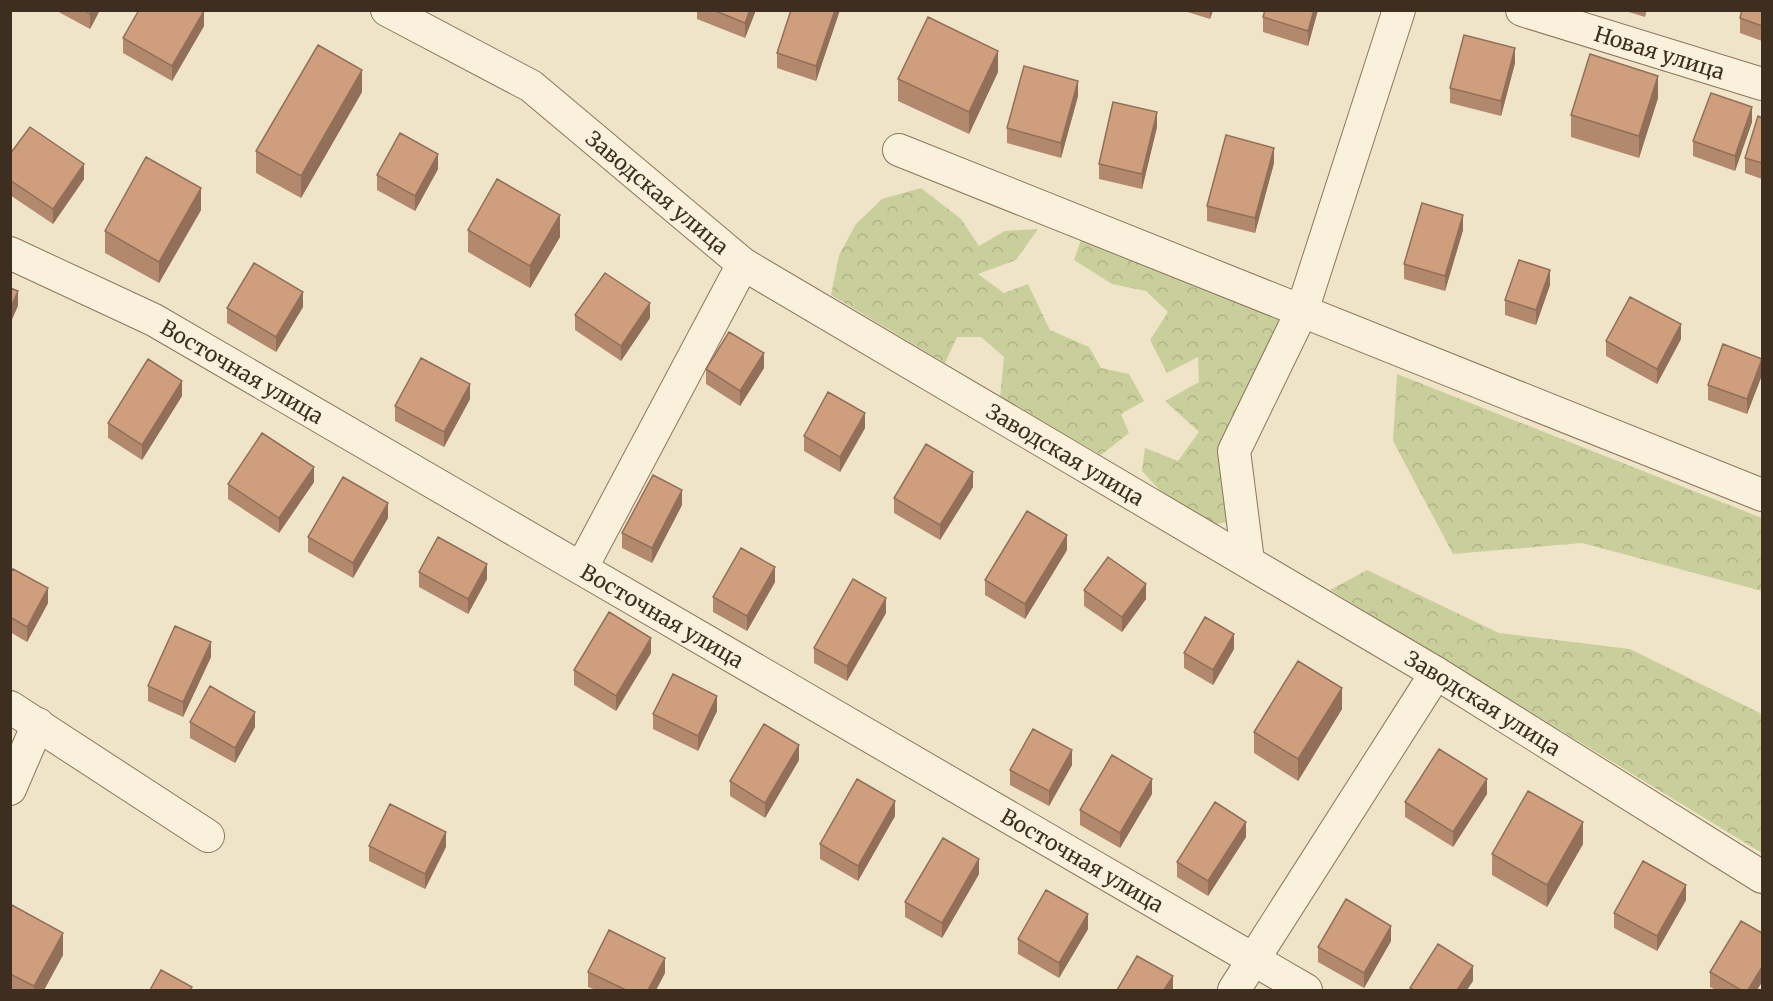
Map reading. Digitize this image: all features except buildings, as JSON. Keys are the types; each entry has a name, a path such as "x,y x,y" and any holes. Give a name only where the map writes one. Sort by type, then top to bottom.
{"street":[{"name":"Заводская улица","path":"387,10 531,86 744,264 1436,673 1762,877"},
{"path":"1248,561 1234,451 1302,311 1399,10"},
{"name":"Новая улица","path":"1522,10 1762,84"},
{"path":"899,150 1762,495"},
{"name":"Восточная улица","path":"10,253 154,320 1306,990"},
{"path":"582,567 744,264"},
{"path":"1234,990 1436,673"},
{"path":"10,706 208,836"},
{"path":"10,789 38,724"}],"green space":[{"path":"921,188 961,219 979,246 1005,231 1038,229 1016,260 978,274 1004,293 1028,284 1050,330 1089,347 1101,368 1129,374 1144,401 1121,414 1129,433 1101,455 1000,398 1004,357 981,337 957,337 945,363 831,295 839,255 856,224 882,199"},
{"path":"1081,240 1229,280 1286,323 1229,522 1210,525 1168,499 1142,471 1145,448 1178,461 1199,432 1165,401 1199,382 1198,357 1167,373 1150,340 1168,312 1146,291 1112,284 1074,260"},
{"path":"1397,374 1762,518 1762,591 1582,543 1453,554 1393,441"},
{"path":"1367,570 1499,633 1630,649 1762,714 1762,853 1330,590"}]}
